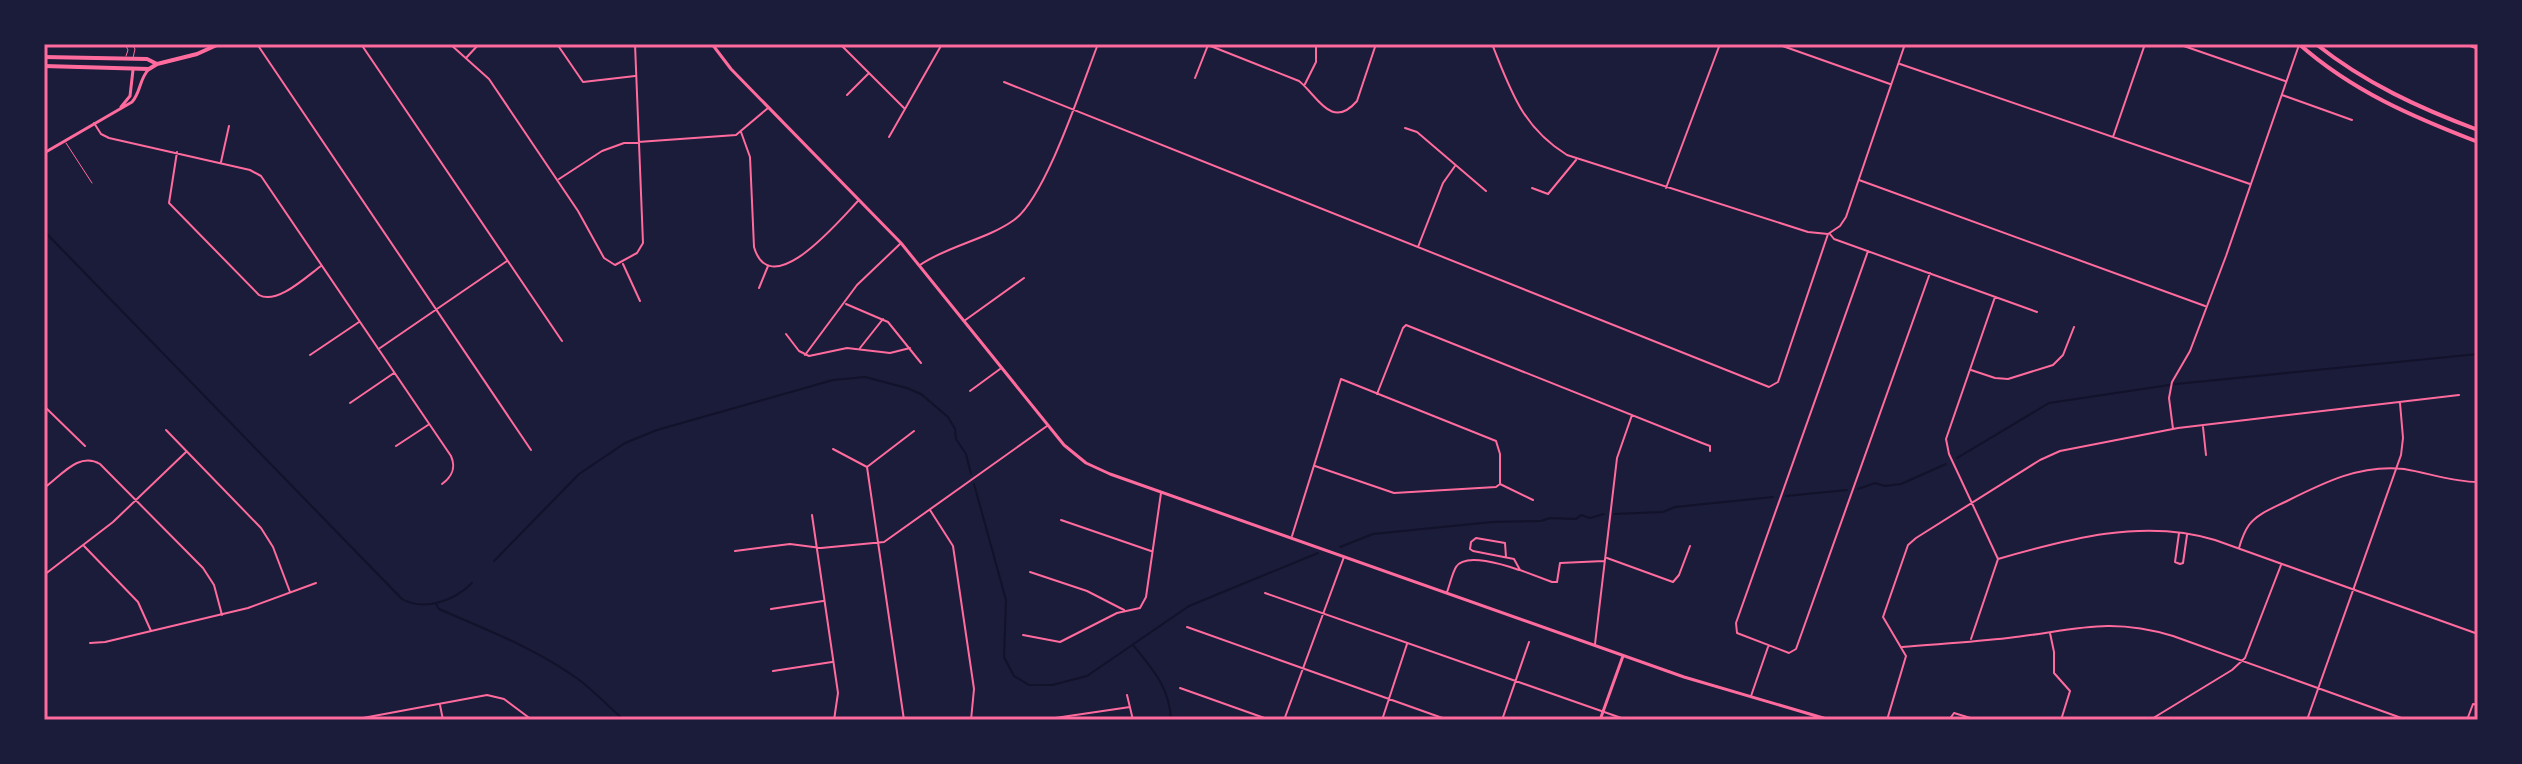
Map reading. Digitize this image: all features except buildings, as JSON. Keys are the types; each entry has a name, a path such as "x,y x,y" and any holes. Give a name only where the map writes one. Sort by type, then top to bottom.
{"highway":[{"path":"133,70 189,57 217,44"},
{"path":"2299,44 2345,80 2382,101 2478,142"},
{"path":"2316,44 2373,85 2478,130"},
{"path":"44,57 154,63"},
{"path":"116,70 132,60"},
{"path":"44,66 133,70 149,69 154,63"}],"main road":[{"path":"712,44 723,60 901,243 1047,426 1086,463 1695,681 1830,720"},
{"path":"44,153 127,106 136,97 141,80 149,69"},
{"path":"118,109 130,96 133,70"},
{"path":"1600,720 1623,656"}],"street":[{"path":"257,44 531,450"},
{"path":"361,44 562,341"},
{"path":"450,44 489,79 583,220 604,258 612,265 622,263 637,253 643,243 635,44"},
{"path":"466,59 479,44"},
{"path":"557,44 583,82 637,75"},
{"path":"840,44 905,109"},
{"path":"889,137 942,44"},
{"path":"920,265 1001,227 1023,213 1039,191 1098,44"},
{"path":"1195,78 1208,44 1304,85 1324,108 1338,112 1350,108 1359,97 1376,44"},
{"path":"1304,85 1316,62 1316,44"},
{"path":"1492,44 1524,116 1553,147 1577,159 1808,232 1829,234 1834,239 2037,312"},
{"path":"1666,188 1720,44"},
{"path":"1777,44 1891,85"},
{"path":"1004,82 1771,387 1778,382 1829,234 1846,217 1905,44"},
{"path":"2113,137 2145,44"},
{"path":"2178,44 2286,82"},
{"path":"2173,429 2170,390 2207,307 2299,44"},
{"path":"2465,44 2478,49"},
{"path":"1899,63 2251,184"},
{"path":"847,95 869,73"},
{"path":"2282,95 2352,120"},
{"path":"557,180 602,151 639,141 730,136 741,132 769,107"},
{"path":"93,123 101,134 109,138 250,170 261,176 454,463 453,471 442,484"},
{"path":"221,163 229,126"},
{"path":"1405,128 1417,132 1486,191"},
{"path":"741,132 750,157 754,247 760,260 768,265 778,267 790,262 826,236 860,199"},
{"path":"177,152 169,203 259,295 265,298 276,296 322,265"},
{"path":"1532,188 1548,194 1577,159"},
{"path":"1418,247 1443,183 1456,165"},
{"path":"1859,180 2207,307"},
{"path":"805,355 857,285 901,243"},
{"path":"1868,251 1736,623 1735,631 1740,635 1769,646 1789,653 1798,646 1930,273"},
{"path":"379,349 508,261"},
{"path":"622,263 640,301"},
{"path":"759,288 768,265"},
{"path":"964,321 1024,278"},
{"path":"1970,641 1998,559 1946,444 1995,297"},
{"path":"845,303 890,323 921,363"},
{"path":"860,349 883,319"},
{"path":"310,355 360,322"},
{"path":"1377,394 1404,324 1710,446 1710,451"},
{"path":"1970,369 2008,379 2053,365 2063,355 2074,327"},
{"path":"786,334 805,355 847,348 890,353 910,348"},
{"path":"970,391 1001,369"},
{"path":"350,403 395,373"},
{"path":"1292,537 1341,379 1496,441 1500,454 1500,484"},
{"path":"1887,720 1906,660 1902,647 1883,617 1905,552 1916,538 2040,460 2060,451 2173,429 2459,395"},
{"path":"2307,720 2396,469 2402,447 2400,402"},
{"path":"44,406 85,446"},
{"path":"1594,645 1617,458 1632,415"},
{"path":"396,446 429,424"},
{"path":"2203,425 2206,455"},
{"path":"735,551 790,544 817,547 889,539 1047,426"},
{"path":"166,430 261,528 273,547 290,593"},
{"path":"867,467 914,431"},
{"path":"833,449 867,467"},
{"path":"44,575 137,500 187,451"},
{"path":"44,488 77,463 87,459 100,464 209,576 222,615"},
{"path":"1314,466 1394,493 1496,487 1500,484"},
{"path":"867,467 904,720"},
{"path":"2239,548 2249,524 2270,510 2339,476 2371,469 2396,469 2478,482"},
{"path":"1500,484 1533,500"},
{"path":"1023,635 1060,642 1143,605 1162,492"},
{"path":"930,510 947,532 953,546 974,689 971,720"},
{"path":"812,515 838,693 834,720"},
{"path":"1061,520 1153,551"},
{"path":"1998,559 2054,544 2125,532 2154,530 2187,533 2239,548 2478,634"},
{"path":"2179,532 2175,562 2180,564 2183,563 2187,533"},
{"path":"1506,557 1505,543 1476,538 1471,542 1470,549 1473,551 1514,559 1520,570"},
{"path":"83,545 138,602 151,632"},
{"path":"1447,592 1457,564 1463,560 1502,565 1557,582 1560,563 1606,559 1673,582 1679,575 1690,546"},
{"path":"1284,720 1344,556"},
{"path":"2150,720 2245,658 2281,563"},
{"path":"1030,572 1087,591 1125,611"},
{"path":"90,643 222,615 316,583"},
{"path":"1265,593 1627,720"},
{"path":"771,609 824,601"},
{"path":"1902,647 2098,625 2138,627 2173,636 2407,720"},
{"path":"1187,627 1448,720"},
{"path":"2050,632 2054,673 2070,691 2061,720"},
{"path":"1382,720 1408,642"},
{"path":"1502,720 1529,642"},
{"path":"1751,696 1769,646"},
{"path":"773,671 833,662"},
{"path":"1180,688 1270,720"},
{"path":"352,720 492,695 512,703 532,720"},
{"path":"1127,695 1133,720"},
{"path":"440,703 443,720"},
{"path":"2467,720 2473,704 2478,705"},
{"path":"1055,718 1130,707"},
{"path":"1949,720 1954,713 1977,720"}],"lane":[{"path":"120,60 128,53 125,44"},
{"path":"132,44 135,53 132,60"},
{"path":"64,141 92,183"}],"waterway":[{"path":"44,231 402,599 420,604 439,602 472,583"},
{"path":"1957,458 2049,403 2176,384 2478,354"},
{"path":"494,561 579,474 625,443 657,430 833,380 865,377 921,394 948,417 955,429 956,439 966,454 971,474"},
{"path":"1858,489 1875,483 1885,486 1901,484 1946,464"},
{"path":"974,484 1006,600 1004,657 1014,676 1029,685 1052,685 1087,676 1189,606 1318,553"},
{"path":"1786,496 1847,490"},
{"path":"1614,514 1663,512 1675,507 1773,497"},
{"path":"1340,547 1373,534 1492,522 1576,519 1581,515 1590,518 1604,514"},
{"path":"436,604 439,609 510,640 562,668 624,720"},
{"path":"1133,645 1164,688 1171,720"}]}
